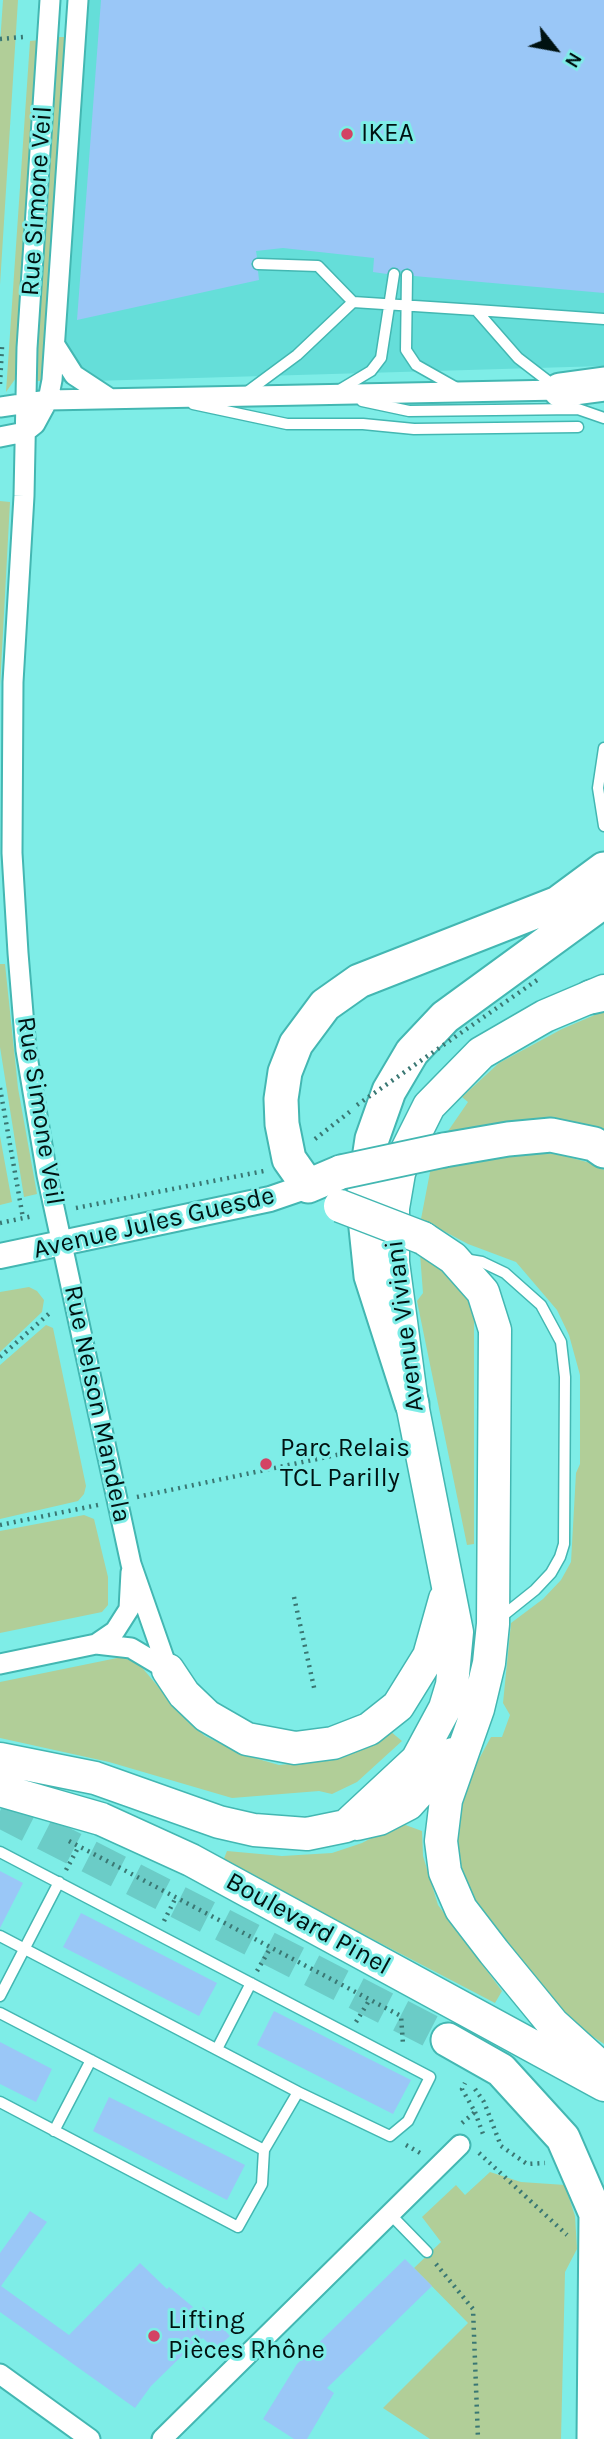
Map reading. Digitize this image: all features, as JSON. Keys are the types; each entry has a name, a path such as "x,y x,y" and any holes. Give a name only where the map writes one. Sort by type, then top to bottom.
{"highway":[{"path":"560,390 604,384"},
{"path":"604,869 558,903 359,981 325,1005 296,1044 285,1072 281,1099 289,1159 308,1186 341,1172 444,1150 551,1135 594,1144 604,1151"},
{"path":"412,1404 371,1276 363,1199 372,1139 389,1091 412,1052 445,1017 604,901"},
{"path":"448,2040 501,2070 563,2138 596,2214 594,2439"}],"main road":[{"name":"Avenue Viviani","path":"346,1826 417,1760 427,1746 445,1708 452,1685 457,1632 412,1404 393,1248 393,1208 407,1150 429,1106 481,1053 545,1016 600,994"},
{"path":"308,1186 340,1206 424,1238 453,1258 482,1292 495,1330 493,1624 485,1686 441,1824 442,1858 454,1896 494,1952 553,2024 604,2070"},
{"path":"168,1670 184,1694 206,1716 247,1739 295,1748 311,1748 350,1738 388,1715 415,1682 436,1638 448,1580"},
{"path":"0,1759 95,1778 219,1822 254,1830 307,1834 379,1819 408,1804 436,1777 468,1733"},
{"name":"Boulevard Pinel","path":"0,1790 101,1819 191,1860 604,2085"}],"street":[{"name":"Rue Simone Veil","path":"50,0 26,402 13,682 12,853 26,1050 38,1126 63,1244"},
{"name":"Rue Simone Veil","path":"25,432 35,424 48,400 55,345 78,0"},
{"path":"55,345 74,375 109,398"},
{"path":"0,407 48,400 109,398 560,390"},
{"path":"0,437 25,432"},
{"name":"Avenue Jules Guesde","path":"0,1256 270,1199 308,1186"},
{"name":"Rue Nelson Mandela","path":"63,1244 131,1564 168,1670"},
{"name":"Rue Nelson Mandela","path":"96,1644 115,1631 129,1609 131,1564"},
{"path":"0,1664 96,1644 131,1648 168,1670"},
{"path":"162,2439 390,2214 456,2138"},
{"path":"0,2374 90,2439"}],"lane":[{"path":"258,264 318,266 353,302"},
{"path":"331,394 371,371 381,358 394,274"},
{"path":"407,275 404,303 406,350 416,365 465,392"},
{"path":"243,395 297,355 353,302 390,302 604,319"},
{"path":"476,310 518,358 560,390"},
{"path":"331,394 409,411 578,409 604,418"},
{"path":"165,397 287,424 363,424 414,429 578,427"},
{"path":"604,748 598,788 604,826"},
{"path":"453,1258 482,1262 525,1287 541,1305 561,1342 565,1377 564,1544 551,1573 493,1624"},
{"path":"0,1852 430,2077 408,2121 390,2136 298,2092 0,1936"},
{"path":"0,1996 59,1882"},
{"path":"217,2049 251,1983"},
{"path":"0,2013 264,2150"},
{"path":"54,2131 91,2060"},
{"path":"0,2102 239,2227 262,2184 264,2150 298,2092"},
{"path":"390,2214 427,2252"}],"path":[{"path":"0,39 23,37"},
{"path":"0,1223 276,1168 357,1105 540,978"},
{"path":"0,1088 23,1217"},
{"path":"0,1357 52,1311"},
{"path":"0,1525 355,1451"},
{"path":"294,1597 315,1692"},
{"path":"68,1840 401,2015"},
{"path":"59,1882 79,1846"},
{"path":"157,1934 176,1897"},
{"path":"251,1983 271,1947"},
{"path":"349,2034 370,1999"},
{"path":"483,2134 462,2089 468,2079 484,2102 501,2146 527,2164 554,2162"},
{"path":"456,2138 462,2124 475,2112"},
{"path":"456,2138 462,2124"},
{"path":"390,2136 426,2156"},
{"path":"456,2138 472,2146 567,2235 570,2246"},
{"path":"427,2252 473,2309 478,2439"}],"shaded area":[{"name":"IKEA","path":"84,0 604,0 604,366 59,382"}],"green space":[{"path":"3,0 18,0 0,285 0,44"},
{"path":"55,37 68,37 43,381 33,381"},
{"path":"40,40 18,375 6,392 30,41"},
{"path":"0,501 10,502 0,687"},
{"path":"0,964 5,964 18,1088 37,1194 24,1197 0,1047"},
{"path":"604,1011 604,1133 446,1134 468,1102 462,1097 499,1063 562,1029"},
{"path":"0,1136 12,1202 0,1205"},
{"path":"509,1153 557,1154 598,1165 604,1170 604,2044 568,2020 474,1902 456,1862 455,1816 468,1779 491,1737 502,1737 510,1715 503,1703 511,1623 543,1599 561,1580 571,1562 576,1473 580,1464 580,1375 569,1335 557,1310 516,1262 468,1244 421,1219 431,1167"},
{"path":"420,1254 434,1259 468,1297 474,1320 474,1544 467,1545 417,1301 423,1293"},
{"path":"29,1287 37,1291 44,1300 42,1312 0,1352 0,1292"},
{"path":"46,1325 53,1328 86,1486 78,1501 0,1519 0,1365"},
{"path":"84,1515 94,1519 108,1577 108,1605 102,1612 0,1633 0,1531"},
{"path":"122,1657 139,1664 188,1722 205,1736 244,1755 279,1765 311,1762 362,1749 390,1731 402,1741 357,1782 332,1794 319,1791 232,1798 109,1762 0,1738 0,1682"},
{"path":"400,1823 422,1831 423,1856 438,1905 502,1991 495,2003 223,1861 227,1851 282,1856 332,1853 362,1843"},
{"path":"490,2172 521,2182 565,2185 575,2216 577,2249 565,2272 561,2439 430,2439 383,2408 468,2323 414,2268 441,2242 422,2217 456,2185 465,2195"}],"building":[{"name":"IKEA","path":"101,0 604,0 604,293 414,276 408,268 401,271 392,267 387,274 373,272 374,258 283,248 256,251 257,257 251,264 258,271 259,280 77,320"},
{"path":"0,1871 23,1883 0,1928"},
{"path":"81,1913 217,1983 199,2016 63,1947"},
{"path":"274,2011 411,2080 393,2114 257,2045"},
{"path":"0,2042 52,2069 36,2102 0,2084"},
{"path":"109,2097 245,2165 227,2200 93,2131"},
{"path":"30,2211 47,2222 1,2286 69,2335 140,2263 167,2289 169,2287 199,2312 203,2307 230,2336 215,2350 203,2338 196,2342 151,2386 135,2408 0,2312 0,2253"},
{"path":"405,2259 432,2286 327,2388 334,2393 307,2439 294,2439 263,2419 297,2364"}],"tunnel":[{"path":"0,1811 448,2040"}],"place":[{"name":"IKEA","path":"347,134"},
{"name":"Parc Relais TCL Parilly","path":"266,1464"},
{"name":"Lifting Pièces Rhône","path":"154,2336"}]}
